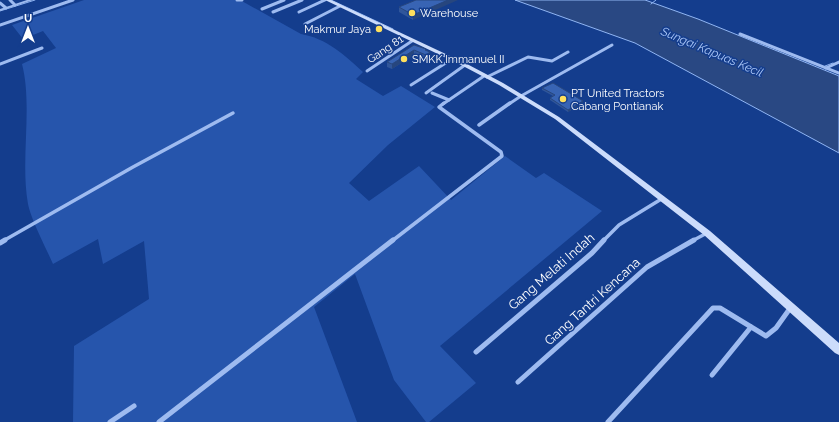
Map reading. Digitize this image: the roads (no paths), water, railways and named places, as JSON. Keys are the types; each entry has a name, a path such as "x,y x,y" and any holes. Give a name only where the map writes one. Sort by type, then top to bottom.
{"main road":[{"path":"326,0 465,65 521,96 567,124 707,233 839,350"}],"street":[{"path":"10,0 15,5"},
{"path":"0,10 31,0"},
{"path":"0,25 73,0"},
{"path":"237,0 242,0"},
{"path":"262,9 284,0"},
{"path":"273,12 302,0"},
{"path":"299,12 326,0"},
{"path":"0,3 6,8"},
{"path":"304,24 340,6"},
{"path":"740,34 839,73"},
{"name":"Gang 81","path":"367,71 412,41"},
{"path":"479,125 521,96 612,45"},
{"path":"0,64 42,48"},
{"path":"159,422 502,156 501,152 439,107 486,76 528,57 552,61 568,52"},
{"path":"412,85 452,59"},
{"path":"826,68 839,62"},
{"path":"426,93 465,65"},
{"path":"432,93 449,100"},
{"path":"0,243 133,167 233,113"},
{"name":"Gang Melati Indah","path":"476,352 592,253 619,225 663,198"},
{"name":"Gang Tantri Kencana","path":"518,382 647,266 707,233"},
{"path":"608,422 713,308 719,307 763,336 768,336 791,307"},
{"path":"712,375 751,327"},
{"path":"110,422 134,406"}],"water":[{"name":"Sungai Kapuas Kecil","path":"515,0 645,0 698,19 839,76 839,153 635,43"}],"waterway":[{"path":"0,11 35,0"},
{"path":"331,0 393,29"},
{"path":"651,4 656,0"},
{"path":"825,66 833,63"}],"place":[{"name":"Warehouse","path":"412,13"},
{"name":"Makmur Jaya","path":"379,29"},
{"name":"SMKK Immanuel II","path":"404,59"},
{"name":"PT United Tractors Cabang Pontianak","path":"563,99"}]}
